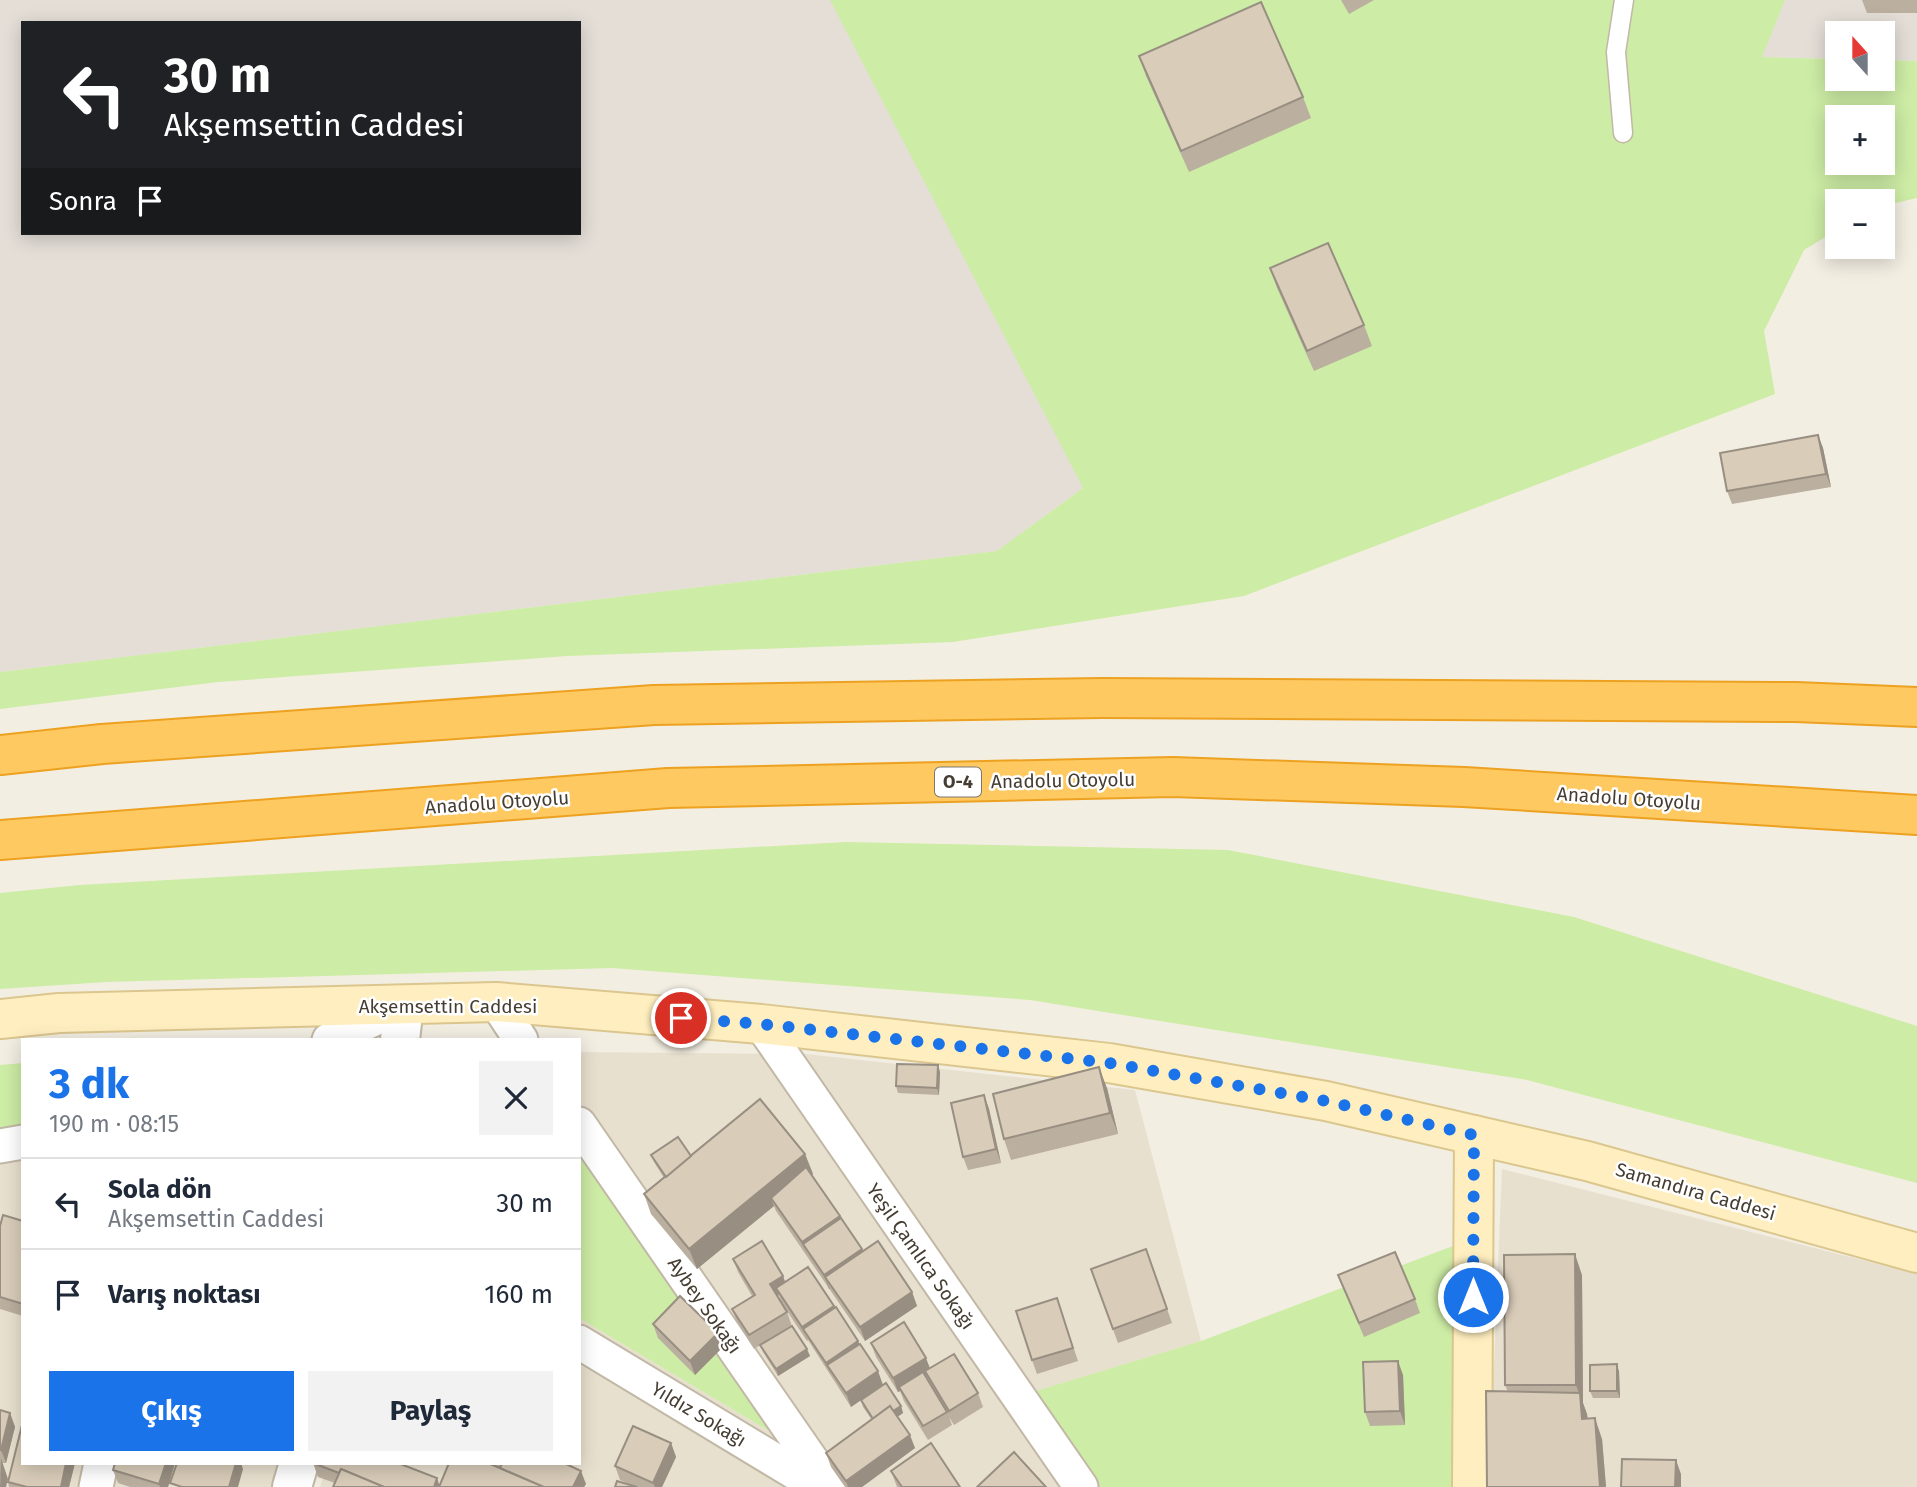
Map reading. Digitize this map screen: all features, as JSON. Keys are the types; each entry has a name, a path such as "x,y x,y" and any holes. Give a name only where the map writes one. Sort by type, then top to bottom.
{"highway":[{"path":"0,755 183,738 654,705 1131,698 1756,701 1917,706"},
{"name":"Anadolu Otoyolu","path":"0,841 668,788 1173,777 1464,787 1917,816"}],"main road":[{"name":"Akşemsettin Caddesi","path":"0,1019 60,1013 402,1022 496,1002 761,1024 1109,1063 1326,1101 1474,1135"},
{"name":"Samandıra Caddesi","path":"1474,1135 1587,1161 1917,1253"},
{"path":"1472,1487 1474,1135"}],"street":[{"path":"496,1002 520,1038"},
{"path":"337,1038 402,1022"},
{"name":"Yeşil Çamlıca Sokağı","path":"761,1024 1081,1487"},
{"name":"Aybey Sokağı","path":"581,1127 830,1487"},
{"name":"Yıldız Sokağı","path":"581,1343 819,1487"},
{"path":"96,1487 101,1465"},
{"path":"292,1487 298,1465"}],"lane":[{"path":"1623,133 1616,52 1624,0"}],"shaded area":[{"path":"0,0 1917,0 1917,61 1895,60 1895,21 1825,21 1825,59 1762,57 1083,488 997,551 0,672"},
{"path":"581,1052 806,1054 1135,1090 1201,1341 1017,1397 1073,1487 320,1487 327,1465 581,1465 581,1319 779,1437 581,1156"},
{"path":"21,1131 21,1465 285,1465 279,1487 0,1487 0,1137"},
{"path":"1502,1169 1917,1274 1917,1487 1489,1487"}],"green space":[{"path":"830,0 1785,0 1762,57 1825,59 1825,91 1895,91 1895,60 1917,61 1917,198 1895,203 1895,189 1825,189 1825,237 1804,250 1764,331 1775,394 1244,596 953,642 567,656 218,682 0,709 0,672 997,551 1083,488"},
{"path":"846,842 1228,850 1574,917 1917,1026 1917,1183 1527,1080 1030,1000 612,968 106,982 0,989 0,893 80,885"},
{"path":"21,1063 21,1131 0,1137 0,1065"},
{"path":"581,1156 781,1438 581,1319"},
{"path":"1453,1246 1452,1487 1073,1487 1016,1397 1201,1341"}],"building":[{"path":"1261,2 1303,97 1181,151 1139,56"},
{"path":"1328,243 1364,325 1307,351 1270,268"},
{"path":"1818,435 1826,474 1727,491 1720,453"},
{"path":"897,1064 938,1065 937,1088 896,1086"},
{"path":"1099,1067 1110,1113 1004,1139 993,1094"},
{"path":"984,1095 996,1149 963,1157 951,1103"},
{"path":"760,1099 805,1154 689,1249 644,1194"},
{"path":"678,1137 691,1156 666,1177 651,1155"},
{"path":"806,1167 840,1216 802,1242 771,1198"},
{"path":"3,1215 21,1220 21,1303 0,1297 0,1226"},
{"path":"841,1218 862,1249 824,1275 803,1244"},
{"path":"762,1241 783,1276 770,1284 787,1312 749,1335 732,1309 755,1295 733,1259"},
{"path":"878,1241 912,1292 860,1327 825,1277"},
{"path":"1146,1249 1167,1309 1113,1329 1091,1269"},
{"path":"1395,1252 1415,1299 1359,1323 1338,1275"},
{"path":"1575,1254 1576,1385 1505,1385 1504,1255"},
{"path":"808,1267 834,1306 802,1327 776,1288"},
{"path":"680,1296 718,1333 690,1361 653,1324"},
{"path":"1057,1298 1073,1348 1032,1360 1016,1311"},
{"path":"836,1307 858,1341 826,1363 803,1329"},
{"path":"904,1322 926,1358 893,1378 871,1343"},
{"path":"792,1326 807,1349 776,1369 760,1345"},
{"path":"860,1344 878,1371 846,1393 827,1365"},
{"path":"954,1354 978,1393 949,1411 925,1371"},
{"path":"1398,1361 1400,1411 1365,1412 1363,1362"},
{"path":"1617,1364 1617,1391 1590,1391 1590,1365"},
{"path":"923,1372 947,1412 923,1426 899,1387"},
{"path":"886,1383 901,1406 893,1411 890,1406 873,1419 861,1400"},
{"path":"1486,1391 1580,1393 1582,1419 1595,1418 1600,1487 1487,1487"},
{"path":"890,1406 910,1435 846,1481 826,1453"},
{"path":"0,1410 10,1413 1,1450 0,1449"},
{"path":"633,1426 671,1443 653,1483 615,1466"},
{"path":"21,1429 21,1465 66,1465 61,1487 27,1487 8,1482"},
{"path":"931,1443 960,1487 902,1487 891,1471"},
{"path":"1014,1452 1046,1487 977,1487"},
{"path":"1622,1459 1676,1460 1675,1487 1621,1487"},
{"path":"114,1465 165,1465 159,1484 113,1470"},
{"path":"176,1465 235,1465 229,1487 182,1487 170,1483"},
{"path":"318,1465 403,1465 437,1478 434,1487 384,1487 341,1469 339,1473"},
{"path":"448,1465 493,1465 544,1487 439,1487"},
{"path":"501,1465 568,1465 581,1471 573,1487 544,1487 500,1468"},
{"path":"341,1469 384,1487 333,1487"},
{"path":"617,1481 637,1487 615,1487"}],"route":[{"path":"681,1018 761,1024 1109,1063 1326,1101 1474,1135 1473,1297"}]}
